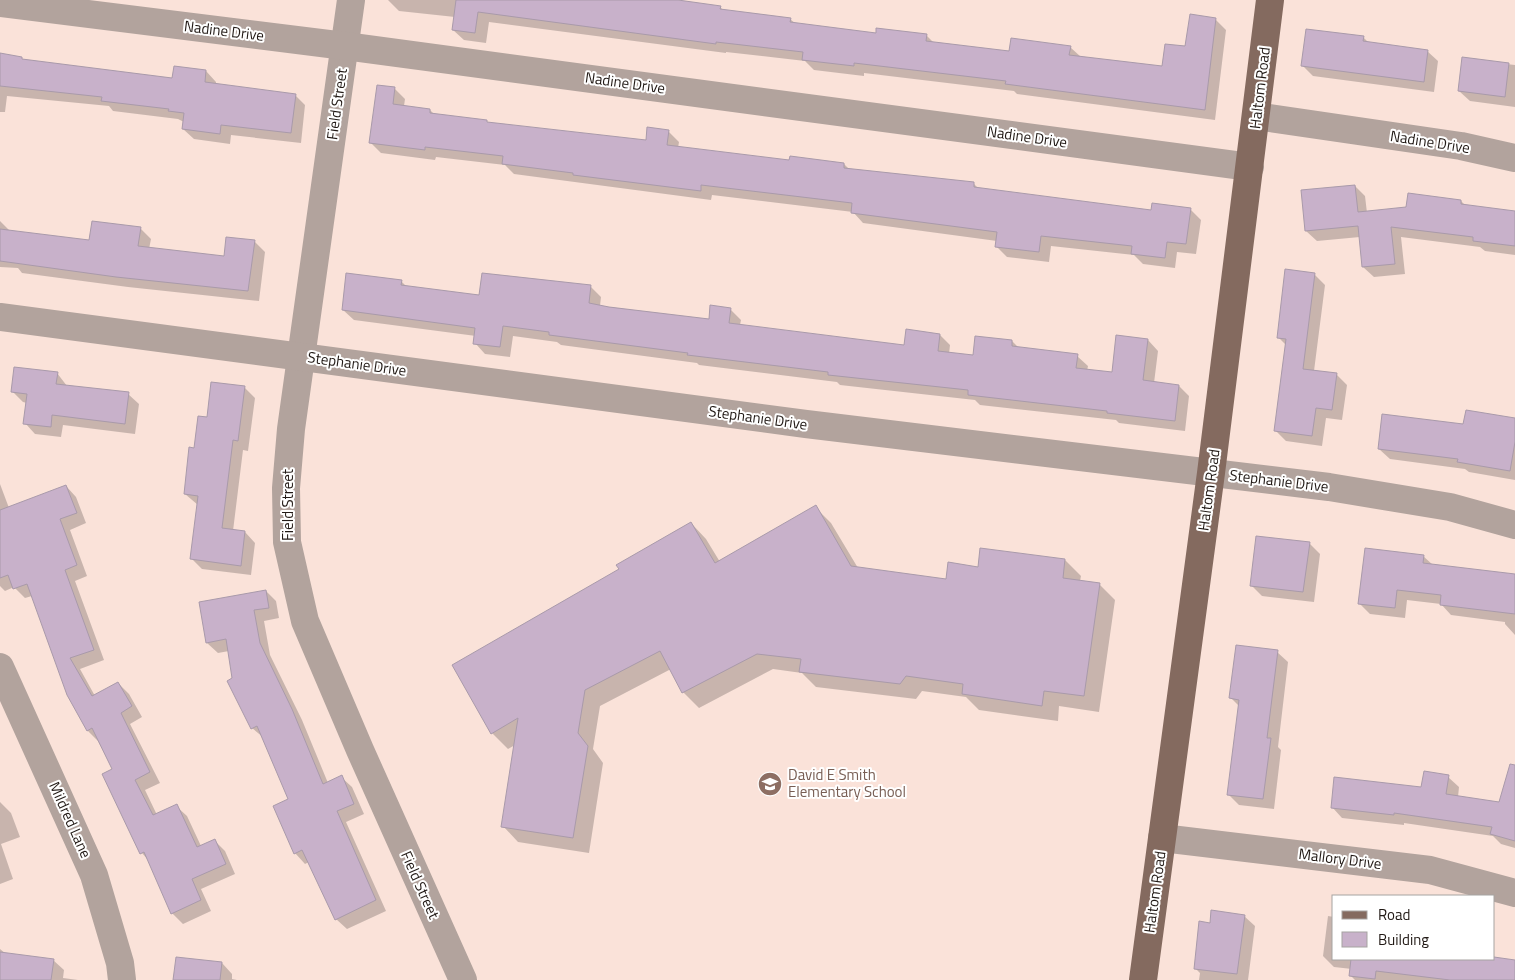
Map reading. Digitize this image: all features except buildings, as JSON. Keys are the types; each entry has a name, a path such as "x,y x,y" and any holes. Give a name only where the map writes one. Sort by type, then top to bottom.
{"main road":[{"name":"Haltom Road","path":"1143,980 1211,473 1270,0"}],"street":[{"name":"Field Street","path":"350,0 291,429 286,488 287,542 305,620 360,750 463,980"},
{"name":"Nadine Drive","path":"0,3 345,46 1250,167"},
{"name":"Nadine Drive","path":"1256,116 1461,146 1515,158"},
{"name":"Stephanie Drive","path":"0,317 806,424 1329,487 1450,507 1515,525"},
{"name":"Mildred Lane","path":"0,667 94,875 120,963 122,980"},
{"name":"Mallory Drive","path":"1162,838 1430,870 1515,893"}],"place":[{"name":"David E Smith Elementary School","path":"770,784"}]}
